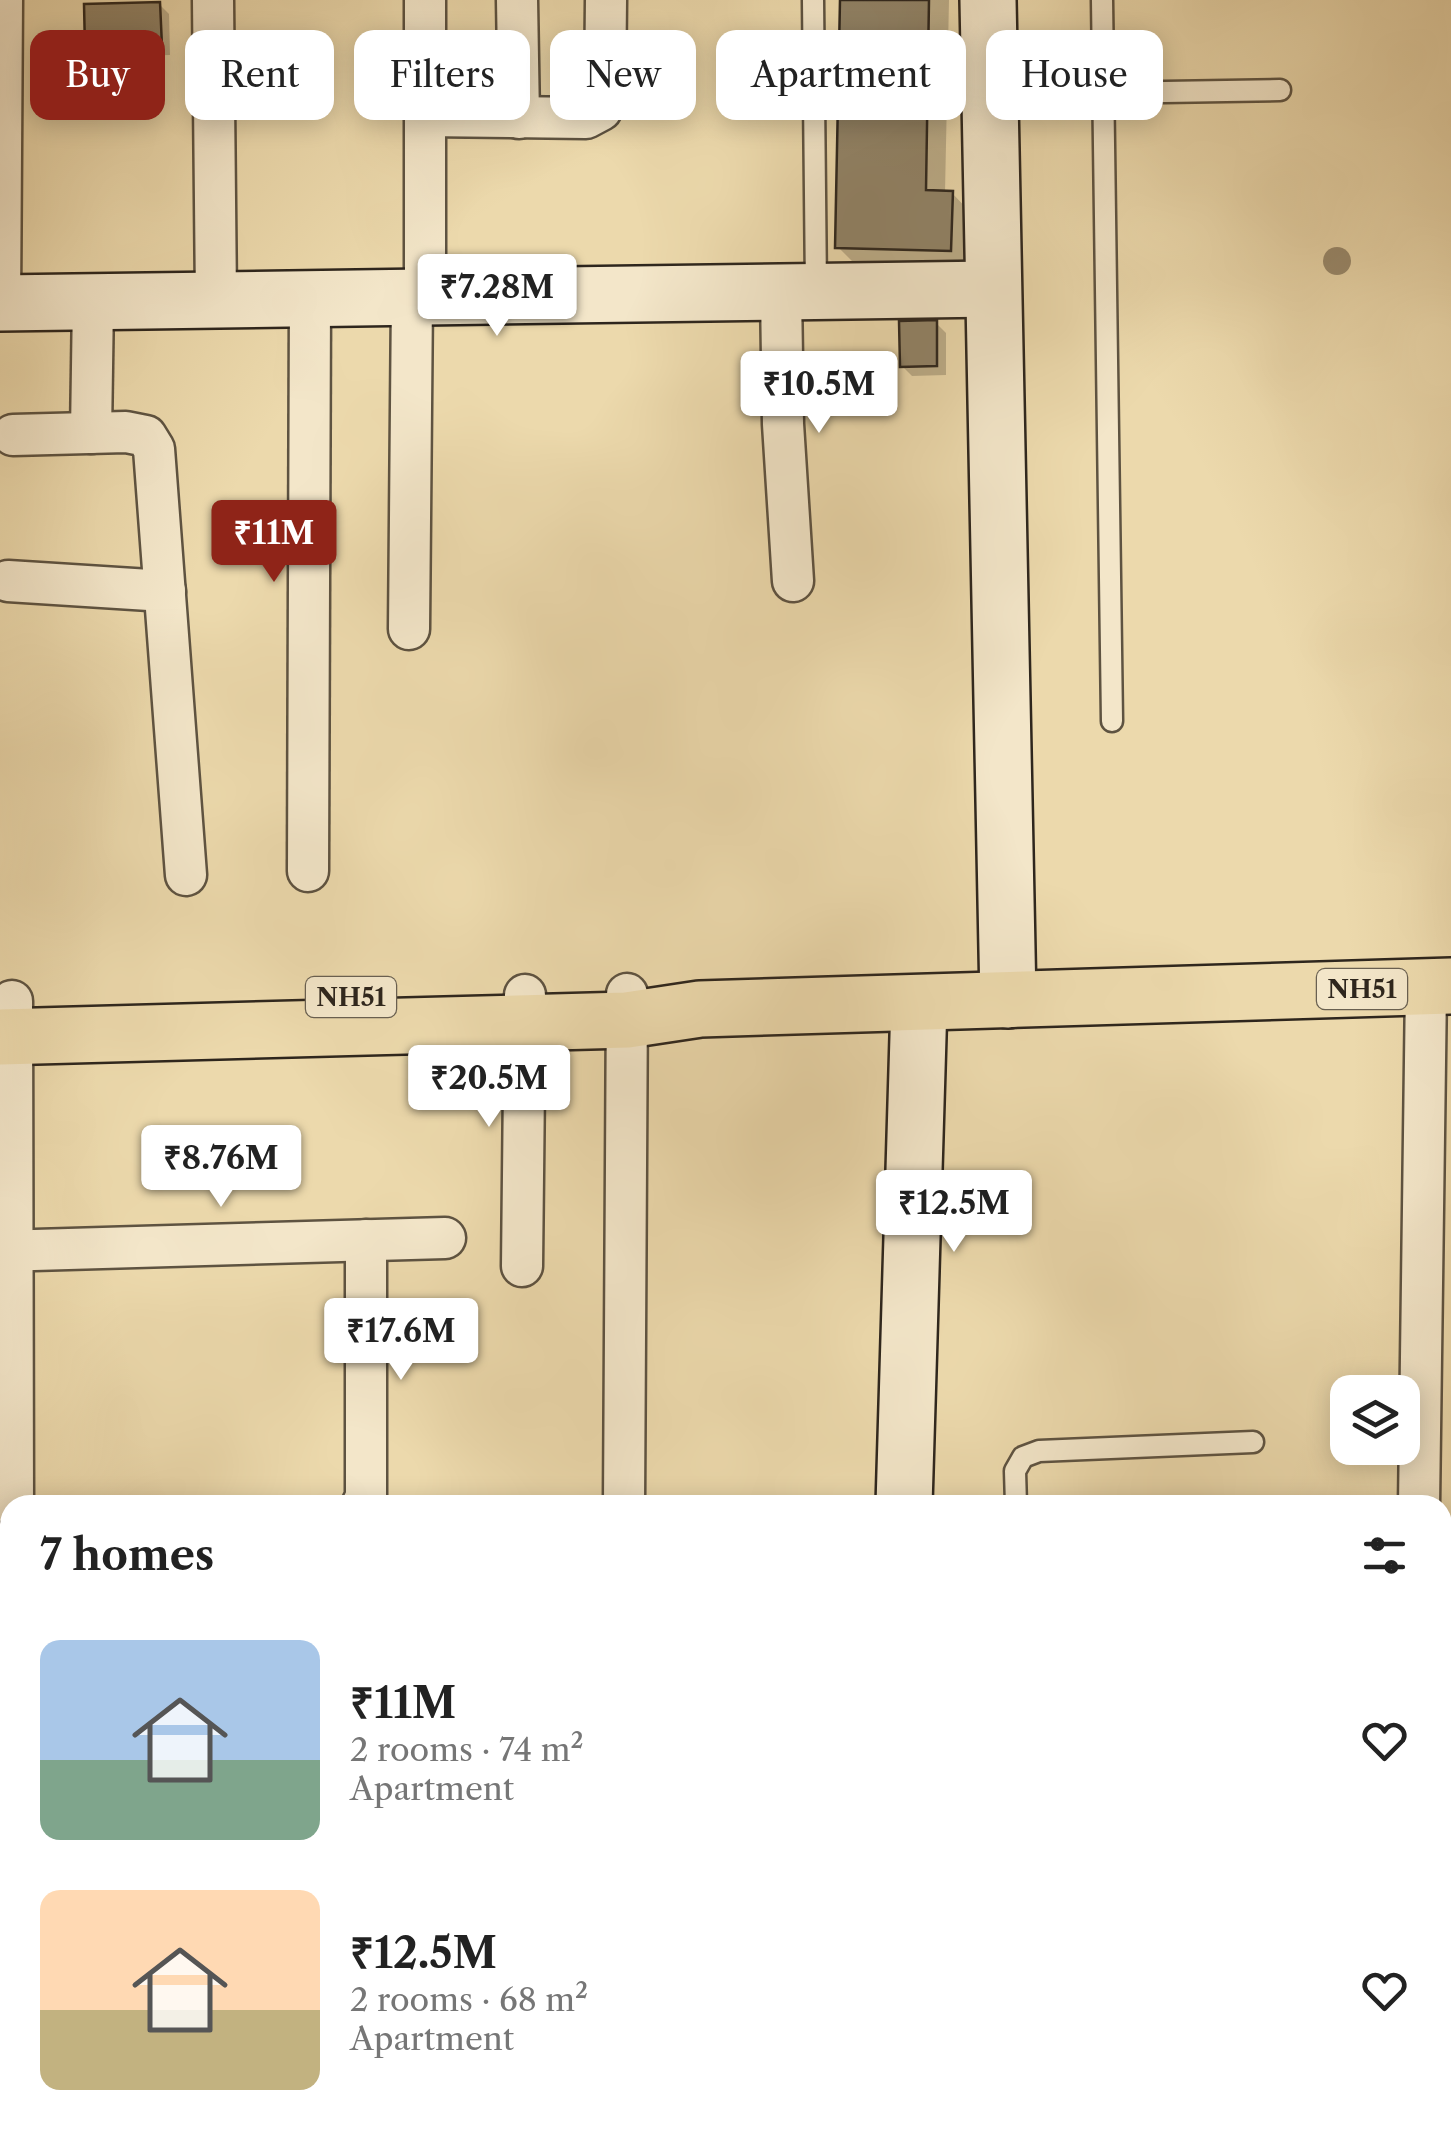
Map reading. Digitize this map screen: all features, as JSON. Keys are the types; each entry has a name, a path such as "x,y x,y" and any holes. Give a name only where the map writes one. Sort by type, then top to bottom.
{"highway":[{"name":"NH51","path":"6,1019 919,1004 1438,986"}],"street":[{"path":"2,0 0,303 993,290"},
{"path":"213,0 216,300"},
{"path":"425,0 425,30"},
{"path":"517,0 518,30"},
{"path":"530,118 586,118 601,110 605,94 606,0"},
{"path":"988,0 1008,1000"},
{"path":"409,629 425,120"},
{"path":"792,581 783,424 799,292"},
{"path":"308,871 310,298"},
{"path":"91,434 93,302"},
{"path":"14,435 126,432 146,436 154,449 186,875"},
{"path":"8,581 165,592"},
{"path":"1420,1495 1438,986"},
{"path":"904,1495 919,1004"},
{"path":"624,1495 627,1007"},
{"path":"522,1266 525,1009"},
{"path":"6,1019 6,1371 12,1495"},
{"path":"6,1251 445,1238"},
{"path":"366,1240 366,1495"}],"lane":[{"path":"799,292 813,0"},
{"path":"1102,0 1102,30"},
{"path":"1163,92 1280,90"},
{"path":"1102,120 1112,721"},
{"path":"1016,1495 1015,1471 1023,1457 1039,1452 1253,1442"}],"building":[{"path":"840,0 929,0 929,30 839,30"},
{"path":"160,2 161,30 85,30 84,4"},
{"path":"838,120 927,120 926,190 953,191 951,251 835,248"},
{"path":"937,320 937,366 900,367 899,321"}]}
